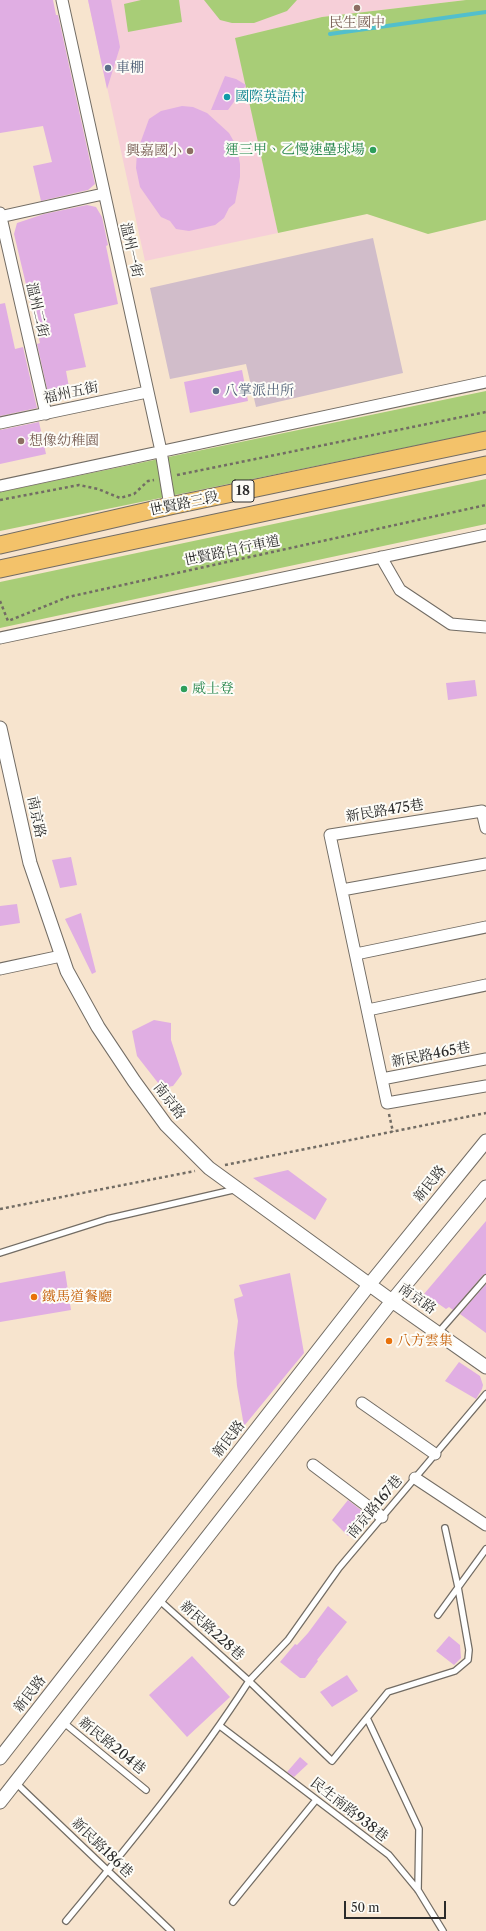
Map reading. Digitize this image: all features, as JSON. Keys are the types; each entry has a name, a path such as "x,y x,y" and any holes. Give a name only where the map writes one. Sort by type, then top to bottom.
{"main road":[{"name":"世賢路三段","path":"0,545 170,506 486,440"},
{"name":"世賢路三段","path":"0,569 486,465"}],"street":[{"name":"溫州一街","path":"62,0 160,451 170,506"},
{"path":"0,215 104,194"},
{"name":"溫州二街","path":"0,215 46,414"},
{"path":"0,486 486,382"},
{"name":"福州五街","path":"0,423 147,392"},
{"path":"0,638 486,535"},
{"path":"381,557 400,590 451,624 486,627"},
{"name":"南京路","path":"0,728 30,863 67,971 98,1027 134,1081 166,1125 209,1168 239,1188 369,1285 486,1367"},
{"name":"新民路475巷","path":"387,1103 330,835 482,811 486,828"},
{"path":"342,890 486,864"},
{"path":"356,954 486,927"},
{"path":"0,969 61,956"},
{"path":"368,1010 486,985"},
{"name":"新民路465巷","path":"382,1080 486,1059"},
{"path":"387,1103 486,1086"},
{"name":"新民路","path":"0,1758 369,1285 486,1141"},
{"path":"0,1802 392,1301 486,1187"},
{"path":"362,1402 435,1454"},
{"path":"313,1465 382,1517"},
{"path":"415,1478 486,1525"}],"lane":[{"path":"0,1253 107,1219 239,1188"},
{"path":"438,1333 486,1278"},
{"name":"南京路167巷","path":"288,1640 340,1568 486,1394"},
{"name":"民生南路938巷","path":"332,1761 388,1692 456,1671 468,1660 469,1650 458,1587 445,1528"},
{"path":"438,1615 486,1549"},
{"name":"新民路228巷","path":"159,1600 249,1681 332,1761"},
{"name":"新民路228巷","path":"66,1921 108,1870 220,1726 249,1681 288,1640"},
{"path":"367,1718 419,1829 418,1890"},
{"name":"新民路204巷","path":"63,1721 146,1790"},
{"name":"民生南路938巷","path":"220,1726 389,1856 418,1890 442,1931"},
{"name":"新民路186巷","path":"16,1782 171,1931"},
{"path":"233,1902 316,1800"}],"path":[{"path":"0,500 79,485 98,489 120,498 134,494 148,481 486,412"},
{"name":"世賢路自行車道","path":"0,601 8,621 68,597 486,505"},
{"path":"387,1103 393,1132"},
{"path":"0,1209 486,1114"}],"shaded area":[{"name":"興嘉國小","path":"88,0 466,0 322,17 236,38 278,233 145,261"},
{"path":"373,238 403,373 256,407 246,364 170,379 150,288"}],"green space":[{"path":"141,0 179,0 182,22 128,32 124,4"},
{"path":"204,0 297,0 287,11 254,23 232,23 220,20"},
{"name":"運三甲、乙慢速壘球場","path":"466,0 486,0 486,220 428,234 367,214 278,233 235,38 322,17"},
{"path":"486,391 486,431 0,531 0,492"},
{"path":"486,479 486,524 0,628 0,582"}],"building":[{"path":"0,0 53,0 56,15 58,15 95,184 88,190 41,201 33,166 52,162 43,126 0,133"},
{"name":"車棚","path":"88,0 111,0 120,47 107,89"},
{"name":"國際英語村","path":"225,76 236,79 246,85 228,110 211,110"},
{"path":"182,106 193,107 207,113 229,133 237,147 240,164 240,177 235,203 229,208 224,218 215,225 189,231 176,229 170,221 161,217 140,187 136,168 137,152 149,119 161,111"},
{"path":"87,205 96,207 102,217 108,245 106,246 118,304 74,314 86,367 66,371 71,398 50,402 37,344 40,343 14,234 17,223 44,214"},
{"path":"5,303 15,349 23,347 37,408 0,416 0,304"},
{"name":"八掌派出所","path":"242,370 248,401 190,413 184,382"},
{"name":"想像幼稚園","path":"39,422 46,454 0,464 0,430"},
{"path":"475,680 477,696 448,700 446,683"},
{"path":"71,857 77,885 60,888 52,860"},
{"path":"17,904 20,923 0,926 0,906"},
{"path":"81,913 96,972 92,974 65,919"},
{"path":"154,1020 171,1023 171,1040 182,1074 173,1086 162,1088 137,1056 132,1031"},
{"path":"288,1170 327,1199 315,1220 253,1178"},
{"path":"486,1221 486,1274 483,1275 453,1310 449,1307 446,1309 424,1294"},
{"name":"鐵馬道餐廳","path":"65,1271 71,1310 0,1322 0,1283"},
{"path":"290,1273 304,1353 244,1426 237,1386 234,1353 238,1321 234,1299 243,1296 239,1285"},
{"path":"486,1284 486,1333 460,1314"},
{"path":"459,1362 480,1376 483,1385 476,1399 445,1381"},
{"path":"348,1500 366,1514 348,1536 332,1520"},
{"path":"328,1606 347,1622 305,1678 300,1678 280,1662 295,1644 297,1645 308,1633"},
{"path":"449,1636 460,1645 461,1658 454,1665 436,1651"},
{"path":"192,1656 230,1697 187,1737 149,1695"},
{"path":"347,1675 358,1691 332,1707 320,1692"},
{"path":"300,1757 308,1764 294,1777 287,1772"}],"waterway":[{"path":"330,34 486,12"}],"place":[{"name":"民生國中","path":"357,8"},
{"name":"車棚","path":"108,68"},
{"name":"國際英語村","path":"227,97"},
{"name":"運三甲、乙慢速壘球場","path":"373,150"},
{"name":"興嘉國小","path":"190,151"},
{"name":"八掌派出所","path":"216,391"},
{"name":"想像幼稚園","path":"21,441"},
{"name":"威士登","path":"184,689"},
{"name":"鐵馬道餐廳","path":"34,1297"},
{"name":"八方雲集","path":"389,1341"}]}
